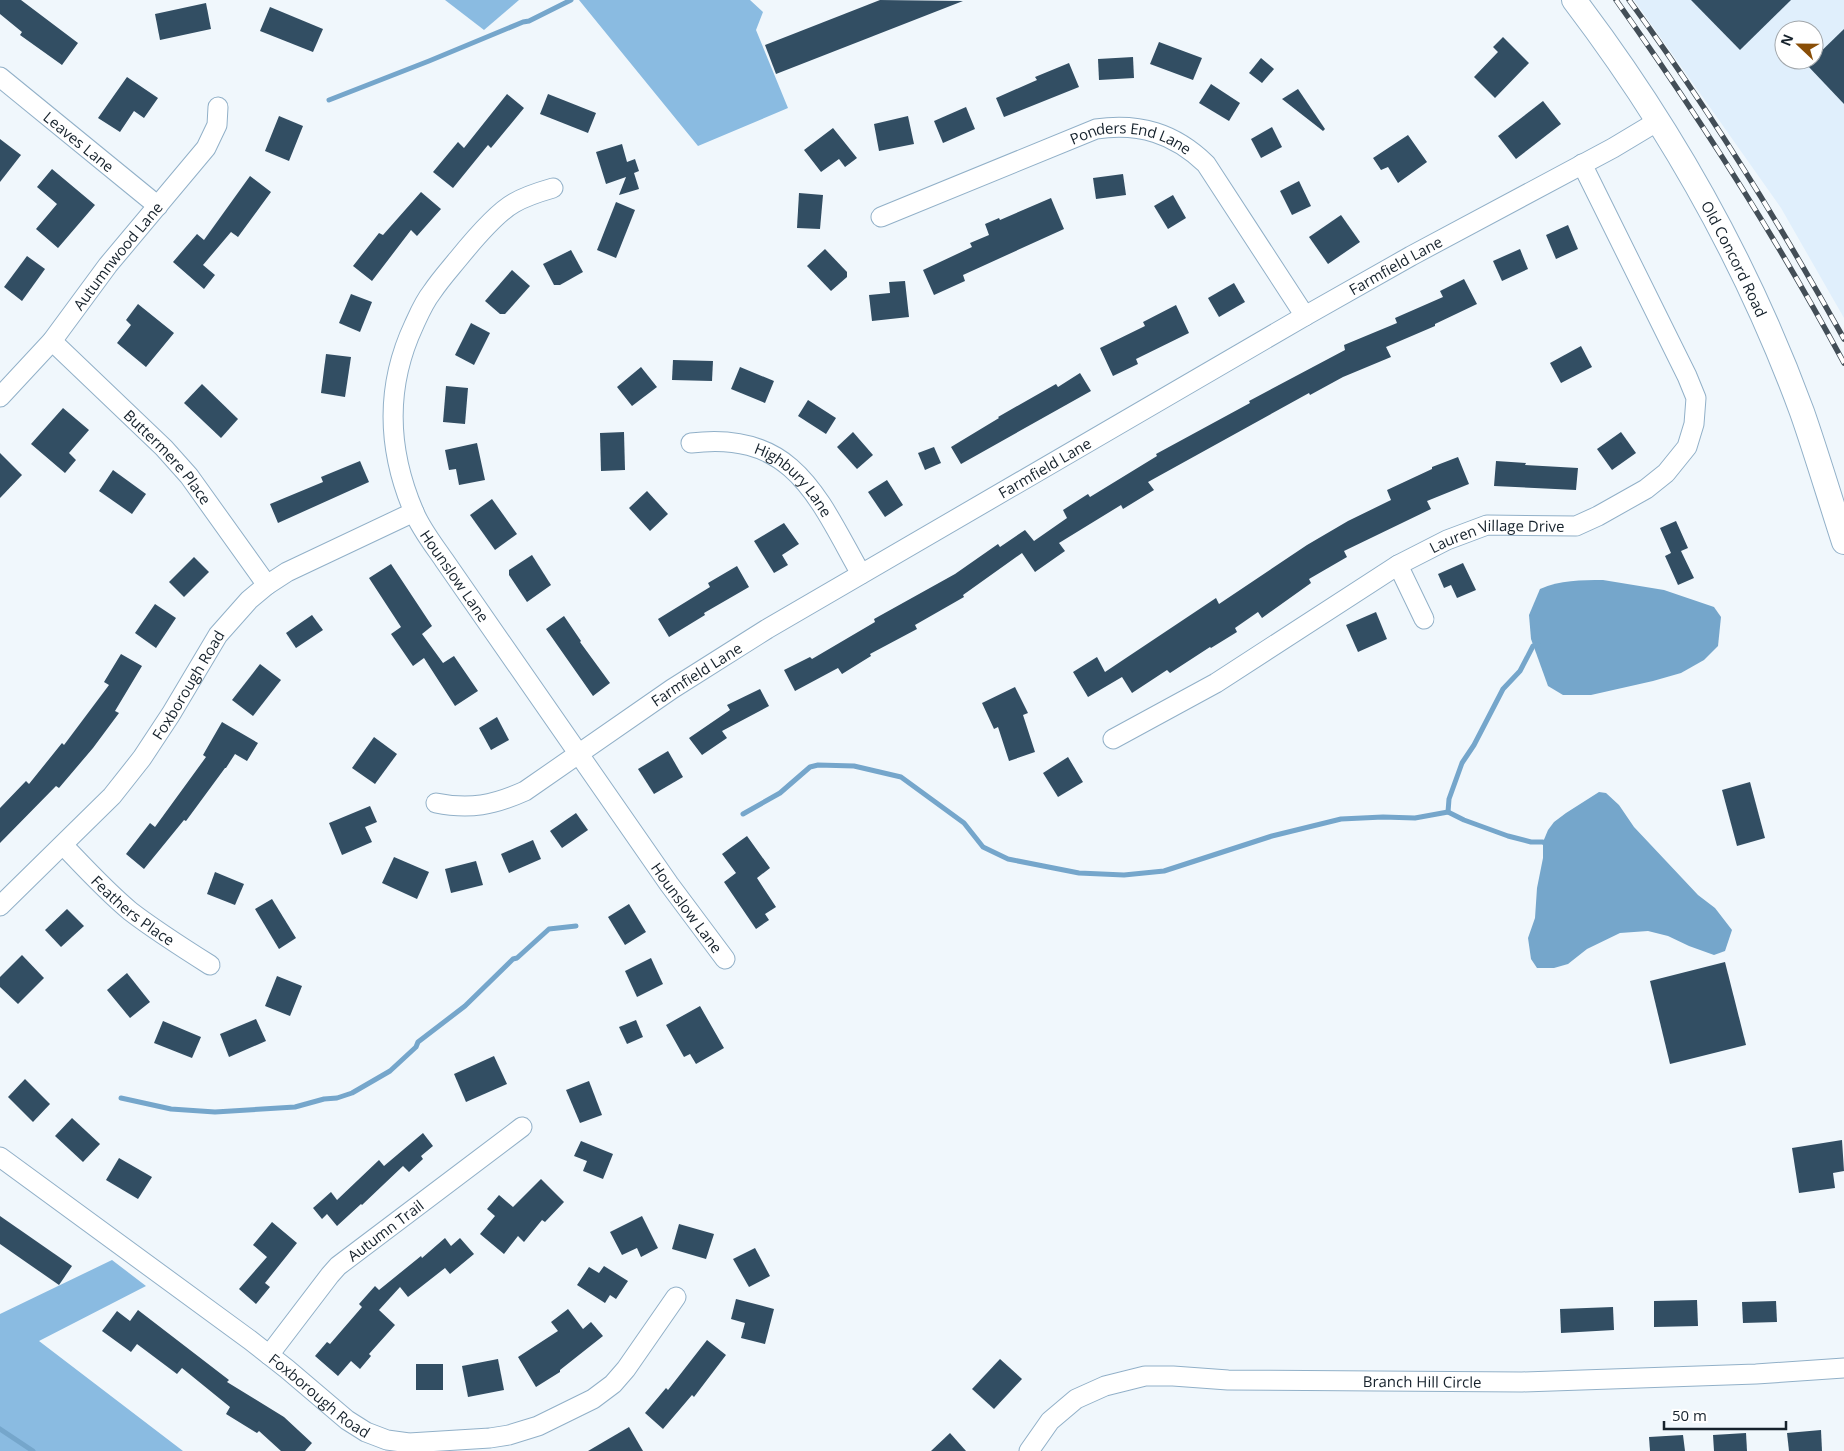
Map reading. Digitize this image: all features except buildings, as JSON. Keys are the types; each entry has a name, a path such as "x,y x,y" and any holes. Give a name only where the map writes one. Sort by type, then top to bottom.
{"street":[{"name":"Old Concord Road","path":"1574,0 1602,37 1687,168 1745,277 1801,412 1844,542"},
{"name":"Leaves Lane","path":"0,77 158,206"},
{"name":"Autumnwood Lane","path":"0,397 52,341 108,265 211,141 216,125 218,108"},
{"name":"Farmfield Lane","path":"436,803 474,807 512,797 545,778 712,663 861,574 1305,316 1411,256 1658,122"},
{"name":"Ponders End Lane","path":"881,217 1096,129 1117,126 1138,128 1167,136 1188,148 1206,164 1305,316"},
{"name":"Lauren Village Drive","path":"1113,740 1216,682 1398,565 1447,540 1487,525 1576,526 1646,489 1666,473 1687,447 1694,424 1696,398 1687,376 1582,164"},
{"name":"Hounslow Lane","path":"552,188 538,192 503,210 431,292 422,308 408,338 393,392 392,420 395,449 402,481 421,526 669,884 725,959"},
{"name":"Buttermere Place","path":"52,341 164,448 189,476 267,586"},
{"name":"Highbury Lane","path":"691,443 707,441 737,443 763,450 782,460 801,477 817,496 861,574"},
{"name":"Foxborough Road","path":"0,906 112,796 142,758 171,714 218,634 249,600 287,572 414,512"},
{"path":"1398,565 1424,619"},
{"name":"Feathers Place","path":"63,846 111,894 130,910 169,940 210,965"},
{"name":"Autumn Trail","path":"269,1355 338,1266 522,1127"},
{"name":"Foxborough Road","path":"0,1157 269,1355 347,1420 366,1432 387,1440 409,1443 509,1435 538,1426 594,1399 613,1384 626,1369 676,1297"},
{"name":"Branch Hill Circle","path":"1029,1451 1050,1421 1076,1399 1105,1386 1145,1376 1228,1380 1522,1382 1756,1374 1844,1368"}],"shaded area":[{"path":"445,0 519,0 484,30"},
{"path":"579,0 750,0 763,12 756,30 788,108 698,146"},
{"path":"1634,0 1844,0 1844,318 1781,208"},
{"path":"1603,580 1664,590 1714,607 1721,617 1718,646 1704,660 1681,673 1591,695 1563,695 1548,686 1531,639 1529,615 1540,589 1563,582"},
{"path":"1599,792 1606,793 1619,805 1634,827 1698,895 1715,908 1732,930 1725,951 1714,955 1668,936 1648,931 1620,933 1587,949 1568,964 1554,968 1537,968 1531,959 1528,938 1535,918 1537,888 1543,858 1543,842 1554,822"},
{"path":"112,1260 146,1286 39,1341 183,1451 0,1451 0,1314"}],"waterway":[{"path":"329,100 529,21 571,0"},
{"path":"1448,812 1449,799 1462,763 1474,745 1503,689 1520,671 1533,646 1538,645"},
{"path":"743,814 780,793 810,767 818,765 854,766 901,777 964,823 983,847 1008,859 1079,873 1124,875 1164,871 1272,836 1341,819 1415,818 1448,812 1508,836 1531,842 1543,842 1547,845"},
{"path":"121,1098 171,1109 215,1112 295,1107 352,1093 390,1071 416,1047 418,1042 465,1006 513,959 517,958 549,929 576,926"},
{"path":"0,1429 33,1451"}],"railway":[{"path":"1616,0 1736,178 1844,363"},
{"path":"1629,0 1687,82 1742,166 1844,339"}]}
